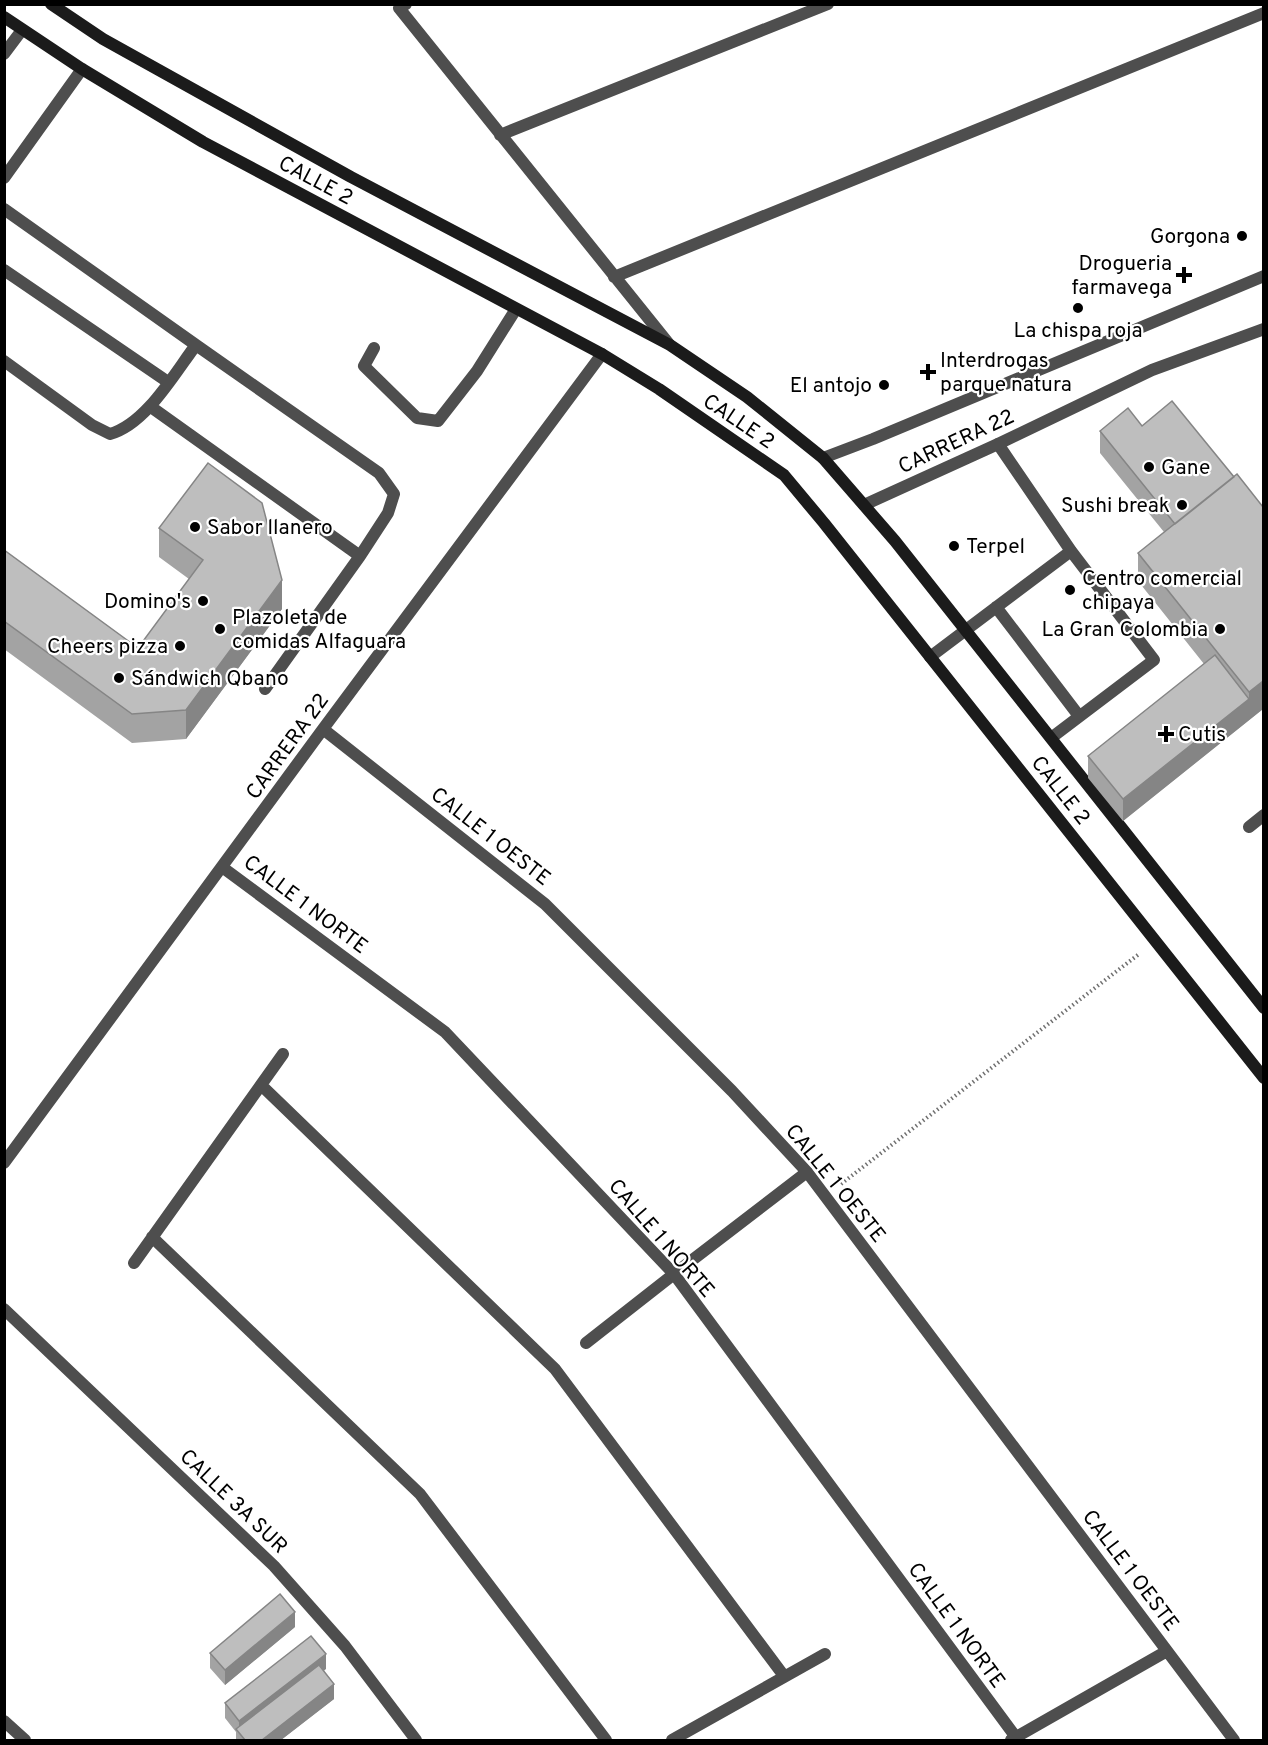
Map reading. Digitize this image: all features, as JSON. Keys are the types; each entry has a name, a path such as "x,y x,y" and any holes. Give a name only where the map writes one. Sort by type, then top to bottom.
{"main road":[{"name":"CALLE 2","path":"51,4 103,39 351,177 670,345 747,397 823,458 895,541 1263,1008"},
{"name":"CALLE 2","path":"4,17 82,69 203,142 602,354 659,389 784,475 1263,1078"}],"street":[{"path":"406,4 399,8 670,345"},
{"path":"500,135 828,4"},
{"path":"614,277 1263,13"},
{"path":"4,54 22,30"},
{"path":"4,178 82,69"},
{"path":"4,209 379,473 394,494 388,513 360,556 265,689"},
{"path":"4,270 168,382"},
{"name":"CARRERA 22","path":"823,458 1263,276"},
{"path":"374,348 364,366 417,418 438,421 477,371 516,309"},
{"name":"CARRERA 22","path":"864,505 1152,370 1263,329"},
{"path":"4,362 92,425 110,434 123,431 151,407 196,345"},
{"name":"CARRERA 22","path":"4,1163 602,354"},
{"path":"151,407 360,556"},
{"path":"998,444 1071,551 1154,660 1051,738"},
{"path":"930,657 1071,551"},
{"path":"996,607 1079,716"},
{"name":"CALLE 1 OESTE","path":"323,729 545,904 732,1091 807,1172 1234,1740"},
{"path":"1249,827 1263,815"},
{"name":"CALLE 1 NORTE","path":"222,867 445,1032 674,1274 1015,1740"},
{"path":"134,1263 283,1054"},
{"path":"261,1085 555,1369 784,1676"},
{"path":"586,1343 807,1172"},
{"path":"152,1237 420,1494 606,1740"},
{"name":"CALLE 3A SUR","path":"4,1309 274,1566 345,1646 416,1740"},
{"path":"1015,1740 1167,1651"},
{"path":"672,1740 825,1654"},
{"path":"4,1721 25,1740"}],"path":[{"path":"807,1172 841,1184 1156,941"}],"building":[{"path":"1172,401 1234,477 1175,524 1100,431 1128,408 1142,426"},
{"name":"Plazoleta de comidas Alfaguara","path":"208,463 262,503 282,580 186,710 132,714 4,621 4,550 138,648 203,560 159,528"},
{"name":"La Gran Colombia","path":"1237,474 1263,507 1263,681 1249,692 1138,553"},
{"path":"1215,655 1249,699 1123,799 1088,756"},
{"path":"280,1594 295,1612 225,1670 210,1653"},
{"path":"311,1636 326,1654 239,1721 225,1703"},
{"path":"319,1665 334,1684 262,1740 245,1740 236,1729"}],"place":[{"name":"Gorgona","path":"1242,236"},
{"name":"Drogueria farmavega","path":"1184,275"},
{"name":"La chispa roja","path":"1078,308"},
{"name":"Interdrogas parque natura","path":"928,372"},
{"name":"El antojo","path":"884,385"},
{"name":"Gane","path":"1149,467"},
{"name":"Sushi break","path":"1182,505"},
{"name":"Sabor llanero","path":"195,527"},
{"name":"Terpel","path":"954,546"},
{"name":"Centro comercial chipaya","path":"1070,590"},
{"name":"Domino's","path":"203,601"},
{"name":"Plazoleta de comidas Alfaguara","path":"220,629"},
{"name":"La Gran Colombia","path":"1220,629"},
{"name":"Cheers pizza","path":"180,646"},
{"name":"Sándwich Qbano","path":"119,678"},
{"name":"Cutis","path":"1166,734"}]}
